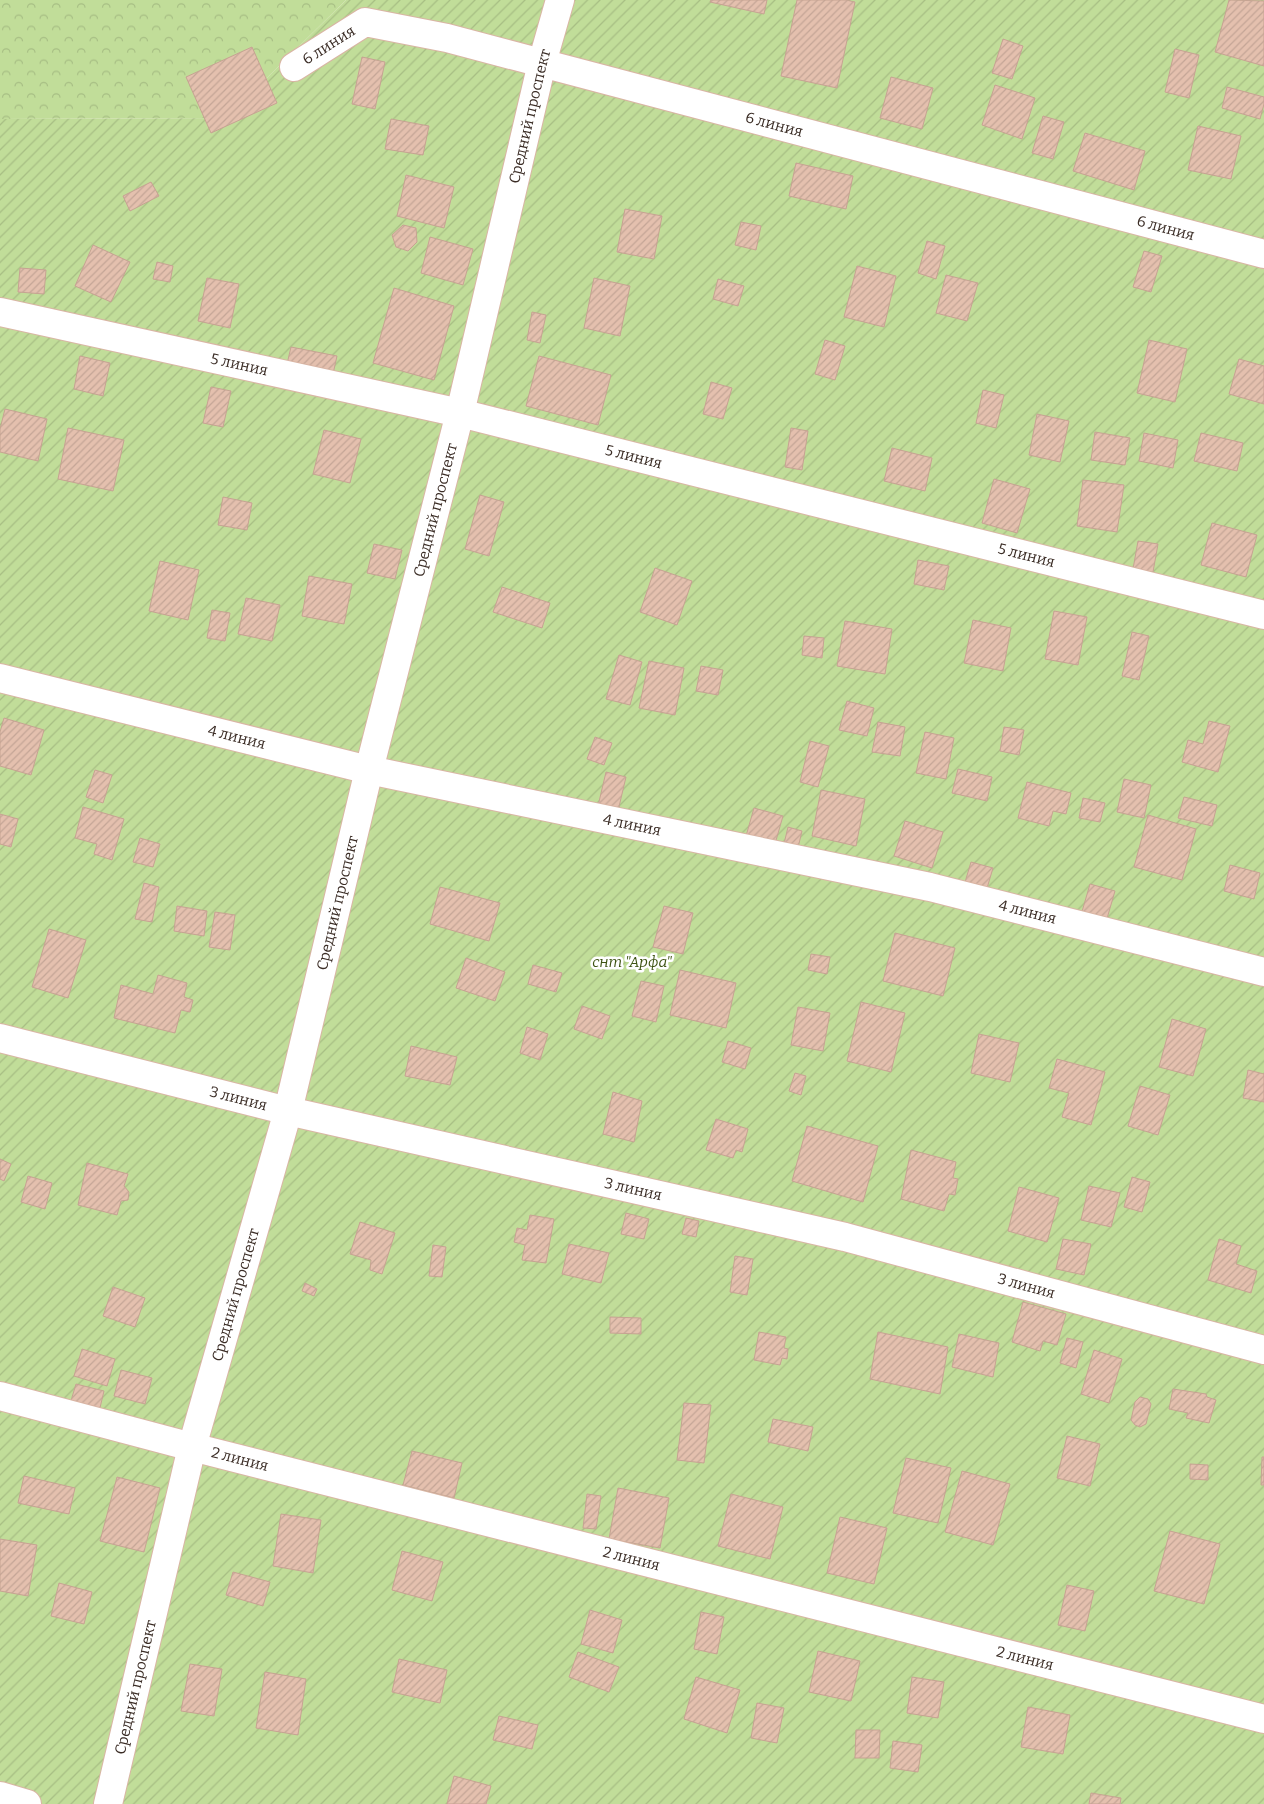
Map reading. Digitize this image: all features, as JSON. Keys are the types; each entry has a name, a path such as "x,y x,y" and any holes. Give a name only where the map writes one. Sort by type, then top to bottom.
{"street":[{"name":"Средний проспект","path":"108,1804 192,1447 288,1111 369,770 460,413 542,63 560,0"},
{"name":"6 линия","path":"294,67 365,22 447,38 1264,254"},
{"name":"5 линия","path":"0,312 460,413 1264,616"},
{"name":"4 линия","path":"0,678 369,770 930,887 1264,972"},
{"name":"3 линия","path":"0,1038 288,1111 845,1237 1264,1350"},
{"name":"2 линия","path":"0,1396 192,1447 1264,1719"},
{"path":"0,1796 27,1804"}],"green space":[{"path":"0,0 346,0 226,118 0,119"},
{"name":"снт \"Арфа\"","path":"346,0 1264,0 1264,1804 0,1804 0,119 226,118"}],"building":[{"path":"711,0 767,0 764,14 710,2"},
{"path":"797,0 846,0 855,2 837,88 781,76"},
{"path":"1229,0 1264,1 1264,66 1215,52"},
{"path":"1003,39 1023,46 1012,79 992,73"},
{"path":"252,47 277,103 211,133 186,77"},
{"path":"1175,49 1199,55 1189,98 1165,92"},
{"path":"362,57 385,62 375,109 352,104"},
{"path":"891,77 933,88 922,129 880,118"},
{"path":"995,85 1035,98 1022,139 982,125"},
{"path":"1227,87 1264,97 1260,119 1222,108"},
{"path":"1043,116 1064,122 1053,159 1032,153"},
{"path":"391,119 429,126 423,155 385,149"},
{"path":"1198,126 1241,136 1231,179 1188,170"},
{"path":"1085,133 1145,151 1134,190 1073,171"},
{"path":"796,163 853,176 846,209 789,196"},
{"path":"406,175 454,187 444,228 397,216"},
{"path":"151,182 159,196 130,211 123,196"},
{"path":"625,209 662,216 654,259 617,252"},
{"path":"741,222 761,226 756,250 735,245"},
{"path":"403,225 416,228 417,242 408,251 396,247 392,235"},
{"path":"430,237 473,249 463,285 421,273"},
{"path":"927,241 945,246 936,279 918,273"},
{"path":"93,245 130,262 111,302 75,286"},
{"path":"1144,251 1162,256 1151,292 1133,287"},
{"path":"157,262 173,266 170,282 153,279"},
{"path":"857,266 896,276 884,327 844,317"},
{"path":"20,268 46,270 44,294 18,292"},
{"path":"946,275 978,283 967,321 936,313"},
{"path":"207,278 239,284 230,328 198,321"},
{"path":"594,278 630,286 620,336 584,328"},
{"path":"718,279 744,286 738,306 713,299"},
{"path":"394,288 454,306 434,380 373,363"},
{"path":"532,312 546,315 540,343 527,340"},
{"path":"825,340 845,346 835,380 815,374"},
{"path":"1149,340 1187,349 1175,402 1137,393"},
{"path":"291,347 337,356 333,374 287,364"},
{"path":"80,356 110,363 103,396 74,389"},
{"path":"539,356 611,375 598,425 526,406"},
{"path":"1239,359 1264,366 1264,404 1229,394"},
{"path":"711,382 732,388 723,419 703,414"},
{"path":"211,387 231,391 223,427 203,423"},
{"path":"983,390 1004,395 996,428 976,423"},
{"path":"5,409 47,419 38,461 0,452 0,429"},
{"path":"1037,414 1069,421 1060,462 1029,455"},
{"path":"68,428 124,440 113,491 58,479"},
{"path":"791,428 808,431 802,470 785,467"},
{"path":"324,430 361,439 350,483 313,474"},
{"path":"1095,432 1130,438 1125,465 1091,460"},
{"path":"1144,433 1178,440 1173,468 1139,461"},
{"path":"1201,433 1243,443 1237,471 1194,461"},
{"path":"892,448 932,458 925,491 884,481"},
{"path":"994,479 1030,489 1017,533 982,523"},
{"path":"1083,480 1124,485 1117,532 1077,526"},
{"path":"480,495 504,502 489,556 465,549"},
{"path":"223,497 252,503 247,530 218,525"},
{"path":"1212,523 1257,535 1246,577 1201,565"},
{"path":"1138,541 1158,544 1153,572 1133,569"},
{"path":"374,544 402,550 395,579 367,573"},
{"path":"918,560 949,566 944,590 914,584"},
{"path":"160,561 199,570 188,620 149,611"},
{"path":"655,568 692,581 677,625 640,612"},
{"path":"309,576 352,584 344,624 302,616"},
{"path":"502,587 550,603 542,628 493,612"},
{"path":"246,598 280,605 272,641 238,634"},
{"path":"212,610 230,613 225,641 207,638"},
{"path":"1054,611 1087,617 1078,665 1045,659"},
{"path":"973,620 1011,628 1003,671 964,663"},
{"path":"845,621 892,629 885,674 837,666"},
{"path":"1132,632 1149,636 1139,680 1122,676"},
{"path":"804,636 824,638 822,658 802,655"},
{"path":"619,655 642,662 630,705 606,699"},
{"path":"649,661 684,668 675,715 639,708"},
{"path":"701,666 723,670 718,695 696,691"},
{"path":"847,701 874,708 867,736 839,730"},
{"path":"4,718 44,730 31,775 0,766 0,732"},
{"path":"1209,721 1230,726 1218,772 1182,762 1188,740 1203,744"},
{"path":"878,722 905,727 900,756 872,752"},
{"path":"1004,727 1024,730 1019,755 1000,751"},
{"path":"925,732 954,738 946,779 916,773"},
{"path":"595,737 612,743 604,765 587,759"},
{"path":"810,741 829,746 818,787 800,782"},
{"path":"958,769 992,777 987,801 952,793"},
{"path":"95,770 112,775 103,803 86,797"},
{"path":"606,772 626,777 618,811 598,806"},
{"path":"1124,779 1151,785 1144,818 1117,812"},
{"path":"1027,782 1071,793 1066,814 1053,811 1049,826 1018,818"},
{"path":"821,790 865,799 856,846 812,836"},
{"path":"1184,797 1217,805 1212,826 1178,818"},
{"path":"1083,798 1105,803 1100,822 1079,818"},
{"path":"83,807 124,819 112,860 94,854 97,844 75,838"},
{"path":"754,808 783,816 775,844 746,836"},
{"path":"0,814 18,819 11,847 0,844"},
{"path":"1148,815 1196,829 1182,880 1134,867"},
{"path":"905,821 943,832 932,868 894,856"},
{"path":"788,827 802,831 797,852 783,848"},
{"path":"140,838 160,844 153,867 133,862"},
{"path":"971,862 993,868 985,895 963,889"},
{"path":"1230,865 1260,873 1254,899 1224,891"},
{"path":"144,883 159,887 152,922 135,919"},
{"path":"1090,884 1115,891 1106,922 1081,915"},
{"path":"440,887 500,903 489,941 430,924"},
{"path":"177,906 207,911 204,936 174,931"},
{"path":"664,906 693,913 683,954 653,947"},
{"path":"215,912 235,915 230,950 209,947"},
{"path":"49,929 86,940 68,998 32,987"},
{"path":"895,933 955,948 943,996 883,981"},
{"path":"811,954 830,957 827,974 808,970"},
{"path":"466,958 505,972 495,1001 456,988"},
{"path":"533,965 562,973 556,992 528,984"},
{"path":"680,970 736,983 726,1028 670,1015"},
{"path":"158,975 187,983 184,997 193,1000 190,1012 181,1010 175,1033 114,1018 121,985 153,994"},
{"path":"641,981 664,986 656,1022 632,1016"},
{"path":"861,1002 905,1013 891,1072 847,1061"},
{"path":"582,1006 610,1016 602,1039 574,1029"},
{"path":"798,1007 830,1013 823,1051 791,1045"},
{"path":"1172,1019 1206,1029 1193,1076 1159,1067"},
{"path":"527,1027 548,1034 540,1060 520,1053"},
{"path":"979,1034 1019,1043 1010,1082 971,1073"},
{"path":"728,1041 751,1048 745,1069 722,1062"},
{"path":"411,1046 457,1057 450,1085 405,1076"},
{"path":"1057,1059 1105,1072 1091,1125 1062,1117 1069,1093 1049,1088"},
{"path":"1248,1070 1264,1074 1264,1102 1243,1098"},
{"path":"795,1073 806,1076 801,1095 789,1091"},
{"path":"1140,1086 1170,1095 1158,1135 1128,1126"},
{"path":"613,1092 642,1101 634,1142 603,1134"},
{"path":"716,1119 748,1129 742,1152 736,1150 733,1158 706,1150"},
{"path":"807,1126 878,1146 863,1202 792,1181"},
{"path":"911,1150 956,1162 953,1178 958,1179 955,1195 949,1194 944,1211 901,1199"},
{"path":"0,1159 11,1164 4,1181 0,1179"},
{"path":"87,1163 128,1174 124,1186 129,1192 128,1200 121,1201 117,1215 78,1205"},
{"path":"28,1176 52,1183 45,1209 21,1202"},
{"path":"1132,1177 1150,1182 1142,1212 1124,1207"},
{"path":"1089,1186 1120,1193 1111,1227 1081,1220"},
{"path":"1019,1187 1059,1198 1047,1242 1008,1231"},
{"path":"626,1213 649,1219 644,1239 621,1234"},
{"path":"530,1215 554,1219 546,1263 522,1260 525,1245 514,1242 517,1228 527,1230"},
{"path":"686,1218 699,1221 696,1237 682,1234"},
{"path":"360,1222 395,1233 382,1274 370,1270 371,1260 350,1254"},
{"path":"1063,1239 1091,1244 1084,1275 1056,1269"},
{"path":"1219,1239 1241,1246 1236,1264 1257,1271 1251,1293 1208,1280"},
{"path":"569,1244 609,1253 601,1283 562,1274"},
{"path":"433,1245 446,1247 442,1277 429,1276"},
{"path":"735,1256 753,1259 747,1295 730,1292"},
{"path":"305,1283 317,1289 314,1296 302,1291"},
{"path":"113,1287 145,1298 135,1327 103,1316"},
{"path":"1023,1302 1066,1314 1057,1345 1043,1341 1040,1351 1012,1342"},
{"path":"610,1317 641,1318 641,1334 610,1333"},
{"path":"759,1332 786,1337 784,1348 788,1349 787,1359 782,1358 780,1365 754,1360"},
{"path":"878,1332 948,1347 940,1394 870,1379"},
{"path":"959,1334 999,1343 993,1377 952,1367"},
{"path":"1067,1338 1083,1342 1076,1368 1060,1363"},
{"path":"82,1349 115,1359 107,1386 74,1376"},
{"path":"1094,1350 1122,1359 1109,1403 1081,1394"},
{"path":"121,1370 152,1378 145,1404 114,1396"},
{"path":"76,1384 104,1391 99,1412 70,1404"},
{"path":"1173,1389 1206,1394 1207,1397 1216,1400 1209,1423 1186,1418 1188,1413 1169,1409"},
{"path":"1140,1397 1148,1399 1151,1404 1146,1424 1140,1427 1131,1420 1135,1402"},
{"path":"684,1403 711,1405 704,1463 677,1460"},
{"path":"773,1419 813,1427 808,1451 768,1442"},
{"path":"1067,1436 1100,1444 1090,1486 1057,1478"},
{"path":"412,1451 462,1463 454,1498 403,1485"},
{"path":"1262,1457 1264,1457 1264,1485 1261,1485"},
{"path":"906,1458 951,1468 938,1523 893,1513"},
{"path":"1190,1464 1208,1465 1208,1480 1190,1479"},
{"path":"962,1471 1010,1484 993,1545 945,1532"},
{"path":"24,1476 75,1488 69,1514 18,1503"},
{"path":"117,1477 160,1488 144,1552 100,1541"},
{"path":"618,1488 669,1498 660,1548 609,1539"},
{"path":"587,1494 601,1496 596,1529 583,1528"},
{"path":"731,1494 783,1507 770,1559 718,1546"},
{"path":"281,1514 321,1520 313,1573 273,1566"},
{"path":"840,1517 887,1528 874,1584 827,1573"},
{"path":"1170,1531 1220,1544 1204,1604 1154,1591"},
{"path":"0,1539 37,1545 28,1596 0,1591"},
{"path":"402,1551 443,1562 432,1601 392,1590"},
{"path":"233,1572 270,1582 263,1606 226,1595"},
{"path":"59,1583 92,1592 84,1624 51,1616"},
{"path":"1067,1585 1094,1591 1085,1631 1058,1625"},
{"path":"590,1610 622,1620 613,1653 581,1644"},
{"path":"701,1612 724,1617 717,1654 694,1649"},
{"path":"818,1651 860,1661 851,1701 809,1692"},
{"path":"578,1652 619,1667 609,1692 569,1677"},
{"path":"399,1659 447,1670 440,1703 392,1692"},
{"path":"190,1664 222,1669 214,1716 181,1711"},
{"path":"265,1672 306,1679 298,1735 256,1728"},
{"path":"696,1677 740,1690 727,1733 684,1719"},
{"path":"912,1677 944,1682 938,1718 907,1713"},
{"path":"757,1703 784,1708 777,1743 751,1738"},
{"path":"1028,1707 1070,1715 1063,1754 1021,1747"},
{"path":"499,1716 538,1725 532,1749 493,1740"},
{"path":"856,1730 880,1730 879,1758 855,1758"},
{"path":"893,1741 922,1745 918,1772 890,1768"},
{"path":"454,1776 491,1786 486,1804 447,1804"},
{"path":"1091,1793 1121,1798 1120,1804 1089,1804"}]}
